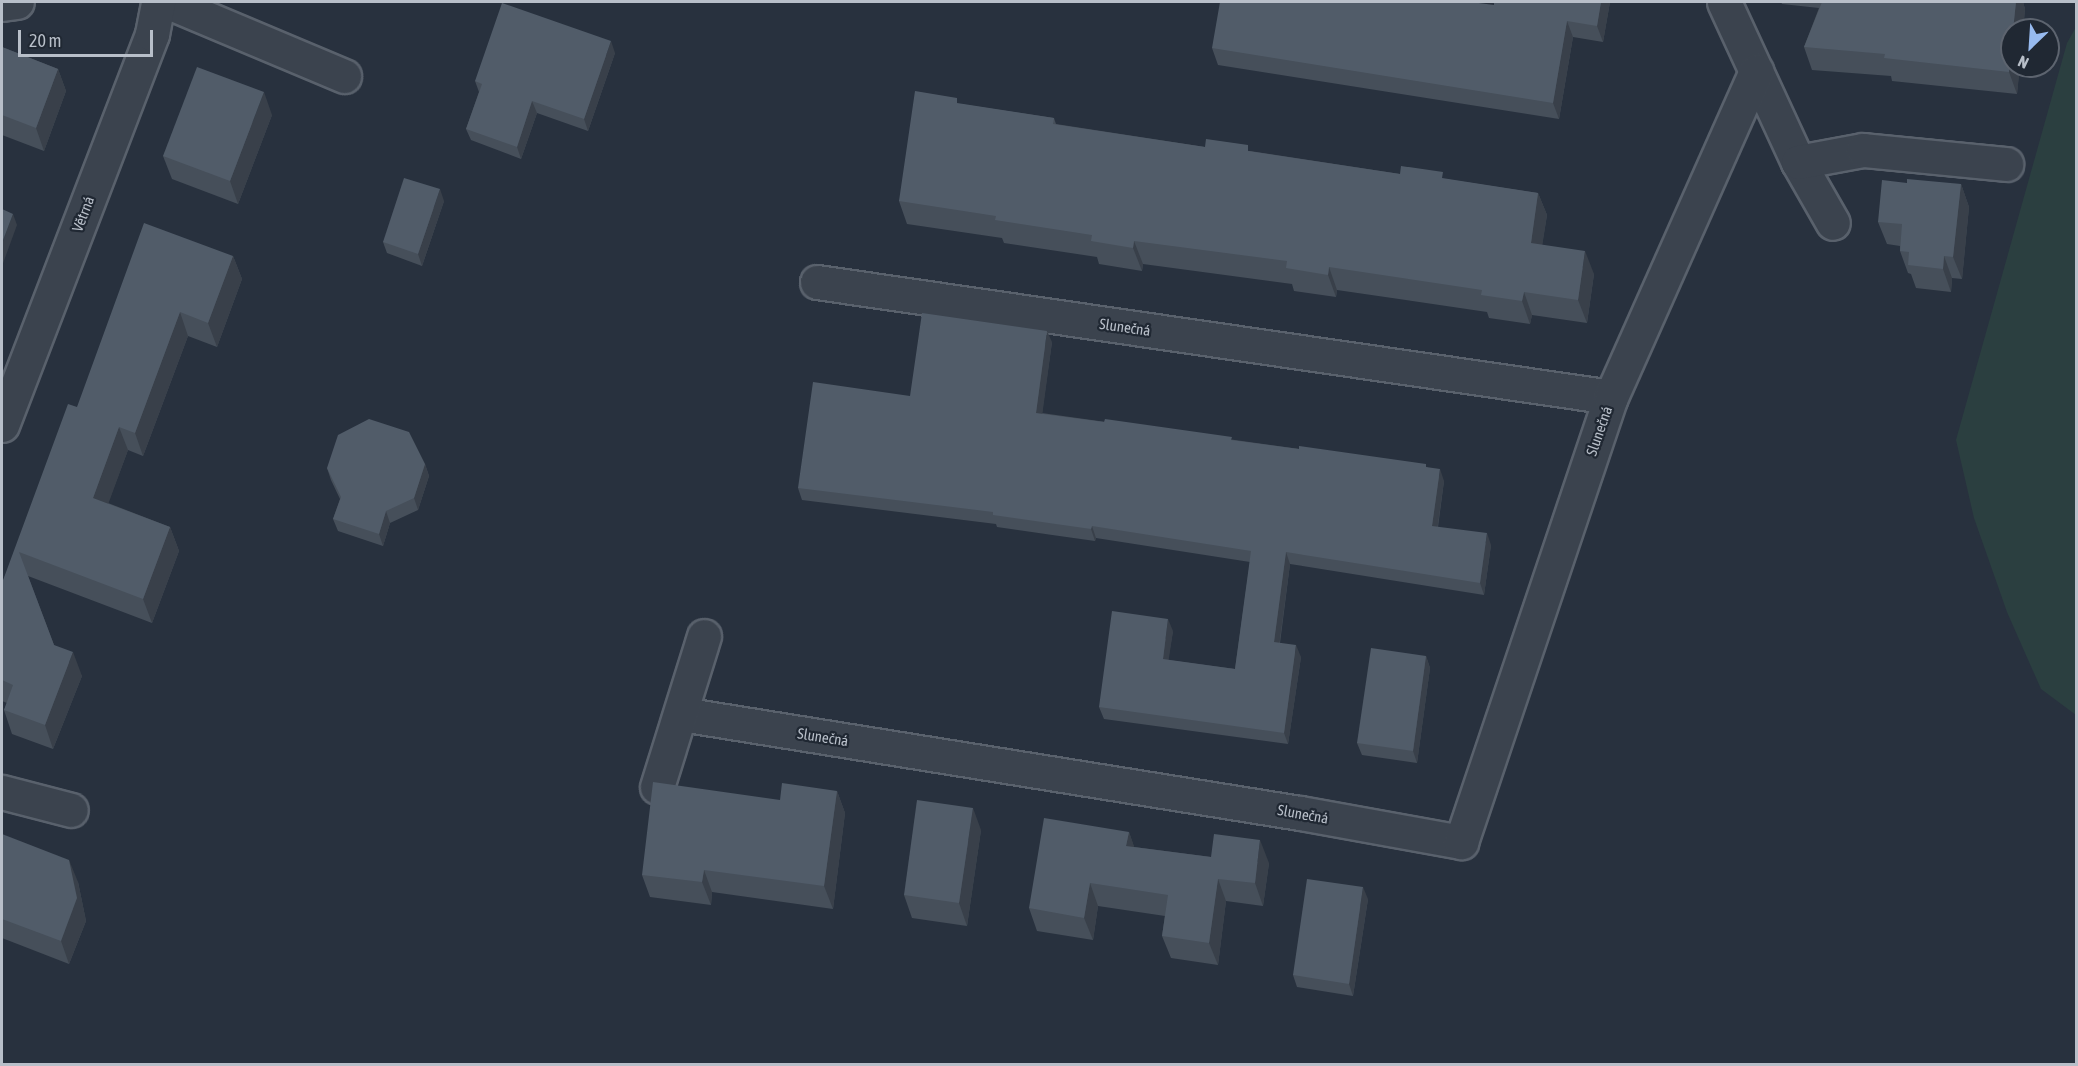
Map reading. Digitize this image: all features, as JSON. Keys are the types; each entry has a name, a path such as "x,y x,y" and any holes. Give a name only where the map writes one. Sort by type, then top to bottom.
{"street":[{"path":"2,4 17,2"},
{"name":"Větrná","path":"2,425 152,34 158,2"},
{"path":"168,2 344,76"},
{"path":"1724,2 1798,162 1833,224"},
{"name":"Slunečná","path":"681,714 1300,813 1461,842 1611,397 1756,71"},
{"path":"1798,162 1863,150 2006,164"},
{"name":"Slunečná","path":"817,282 1611,397"},
{"path":"657,787 704,636"},
{"path":"2,792 71,810"}],"green space":[{"path":"2076,27 2076,715 2041,689 2007,612 1974,518 1956,440 2057,78 2060,78 2060,68 2067,43"}],"building":[{"path":"1220,2 1471,2 1494,5 1494,2 1601,2 1597,26 1567,21 1553,103 1212,48"},
{"path":"1822,2 2016,2 2014,18 2000,18 2000,71 1884,58 1885,54 1804,47"},
{"path":"502,3 611,41 584,119 532,101 517,147 466,129 482,84 475,81"},
{"path":"2,47 58,69 36,128 2,115"},
{"path":"197,67 264,92 230,181 163,156"},
{"path":"915,91 957,98 957,103 1054,118 1053,124 1205,147 1206,139 1248,145 1248,151 1400,174 1401,166 1443,172 1442,178 1538,193 1531,243 1585,251 1578,300 1524,292 1522,301 1481,295 1482,290 1329,267 1328,275 1286,268 1287,261 1134,241 1133,248 1091,241 1092,235 995,220 996,216 899,201"},
{"path":"404,178 440,189 418,254 383,242"},
{"path":"1907,179 1961,184 1953,257 1944,256 1943,269 1908,265 1909,252 1900,251 1902,224 1878,222 1882,180 1907,183"},
{"path":"2,209 13,214 2,243"},
{"path":"144,223 233,256 208,323 180,312 135,433 119,427 93,498 170,527 143,599 19,552 54,645 73,652 45,725 4,710 13,685 2,680 2,583 68,404 77,407"},
{"path":"922,313 1047,331 1036,413 1104,422 1105,419 1232,437 1231,440 1299,449 1299,446 1426,464 1426,467 1440,469 1432,526 1487,533 1480,583 1286,552 1274,642 1296,645 1284,733 1099,707 1112,611 1168,619 1163,659 1235,669 1251,551 1092,526 1091,529 993,515 993,512 798,488 813,382 910,396"},
{"path":"369,419 409,432 425,464 414,498 386,511 379,534 333,519 341,497 327,468 338,435"},
{"path":"1371,648 1426,656 1413,751 1357,743"},
{"path":"653,782 780,800 782,783 837,791 824,886 704,870 702,882 642,875"},
{"path":"917,800 973,808 959,903 904,895"},
{"path":"1044,818 1129,832 1126,846 1211,857 1214,834 1260,840 1255,883 1218,879 1209,943 1162,936 1168,895 1090,883 1084,918 1029,908"},
{"path":"2,834 69,860 77,898 61,941 2,919"},
{"path":"1307,879 1363,887 1349,984 1293,975"}]}
